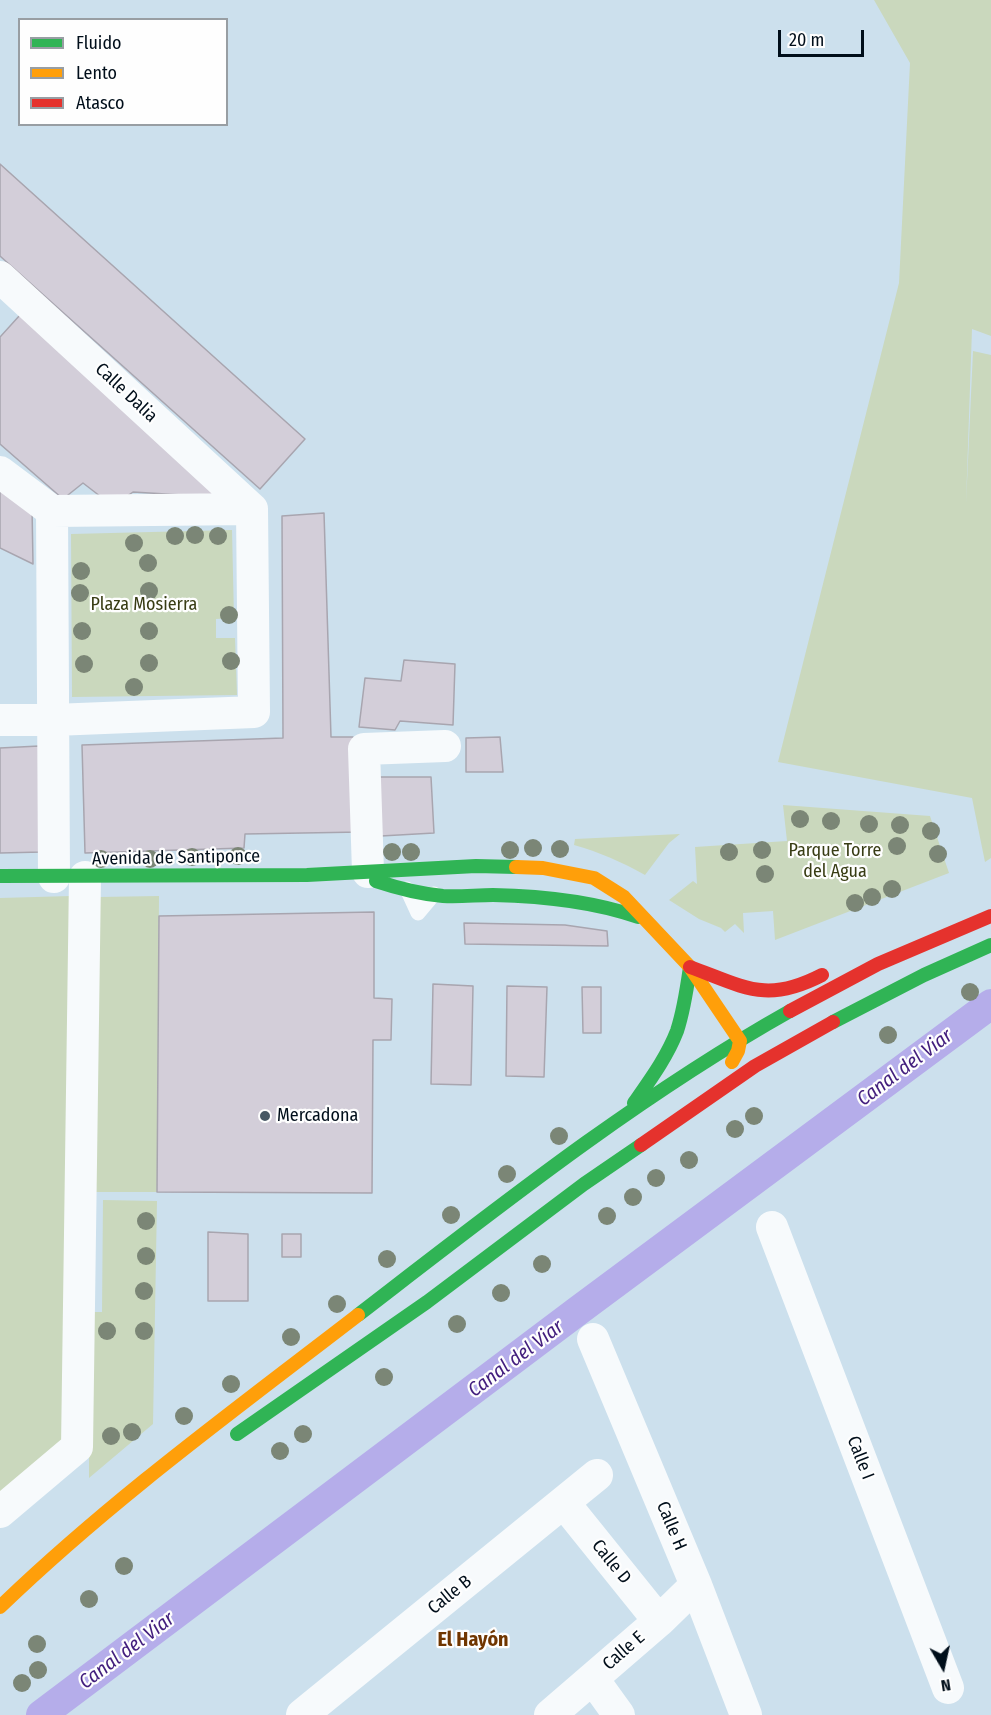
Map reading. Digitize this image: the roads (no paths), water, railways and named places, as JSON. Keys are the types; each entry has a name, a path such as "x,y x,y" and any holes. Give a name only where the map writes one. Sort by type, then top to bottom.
{"main road":[{"name":"Avenida de Santiponce","path":"0,876 85,877 360,872 476,866 543,868 594,878 624,897 690,967 740,1041"},
{"name":"Avenida de Santiponce","path":"360,872 390,886 432,895 495,895 573,902 612,908 642,918"},
{"path":"9,1611 80,1533 246,1400 490,1213 624,1117 740,1041 842,982 915,946 991,916"},
{"path":"223,1444 427,1302 584,1184 755,1066 861,1007 991,945"},
{"path":"862,958 915,946"},
{"path":"624,1117 657,1071 673,1040 680,1020 690,967 760,991 795,988 833,969"},
{"path":"811,1019 861,1007"},
{"path":"740,1041 765,1042"},
{"path":"721,1071 730,1065 738,1051 740,1041"},
{"path":"584,1184 618,1144"}],"street":[{"name":"Calle Dalia","path":"3,286 252,509"},
{"path":"0,472 52,511 252,509 254,712 0,720"},
{"path":"52,511 54,877"},
{"path":"360,872 364,749 445,746"},
{"path":"0,1512 77,1447 85,877"},
{"name":"Calle I","path":"772,1227 948,1688"},
{"name":"Calle H","path":"593,1339 696,1585 746,1715"},
{"name":"Calle B","path":"320,1709 597,1475"},
{"name":"Calle D","path":"564,1503 658,1621"},
{"name":"Calle E","path":"550,1715 696,1585"},
{"path":"593,1679 619,1715"}],"lane":[{"path":"416,869 427,881 443,913 455,896"},
{"path":"407,890 418,913 432,895 460,881 588,884 624,897"}],"waterway":[{"name":"Canal del Viar","path":"41,1715 579,1310 991,1004"}],"place":[{"name":"Mercadona","path":"265,1116"}],"district":[{"name":"El Hayón","path":"473,1640"}],"park label":[{"name":"Plaza Mosierra","path":"144,605"},
{"name":"Parque Torre del Agua","path":"835,861"}]}
